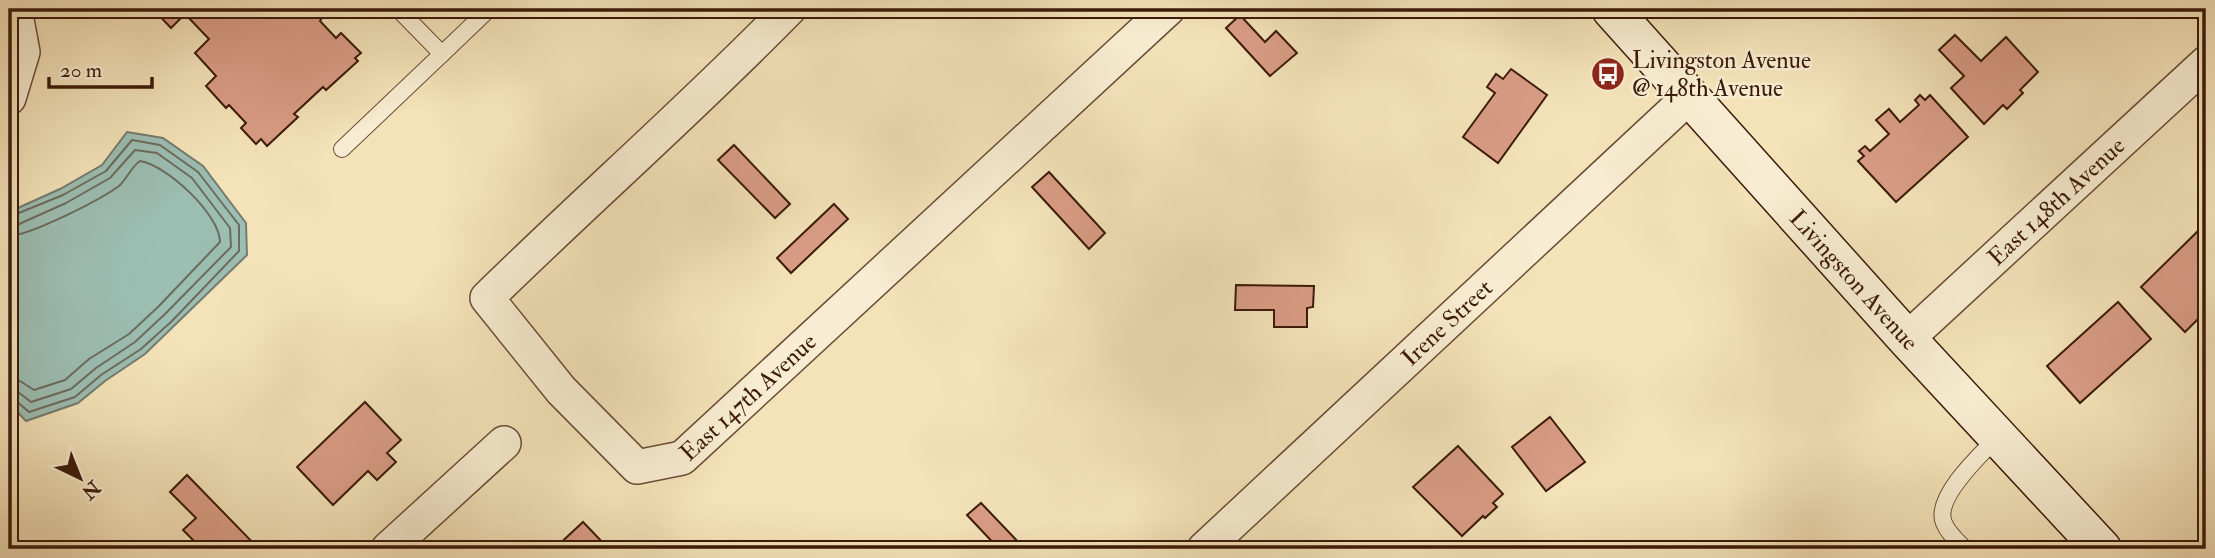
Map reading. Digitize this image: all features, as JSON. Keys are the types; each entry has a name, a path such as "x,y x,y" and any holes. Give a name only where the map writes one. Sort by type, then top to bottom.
{"street":[{"path":"9,98 23,52 15,9"},
{"name":"East 147th Avenue","path":"789,9 713,86 487,298 561,390 637,467 682,458 1168,9"},
{"name":"Livingston Avenue","path":"1618,11 1690,96 1908,339 2102,549"},
{"name":"East 148th Avenue","path":"1908,339 2206,63"},
{"name":"Irene Street","path":"1204,549 1690,96"},
{"path":"388,549 504,443"}],"lane":[{"path":"398,9 442,54"},
{"path":"342,149 489,9"},
{"path":"1965,549 1942,521 1942,508 1965,472 1998,437"}],"water":[{"path":"127,132 163,138 203,166 246,223 247,255 145,354 78,403 26,421 9,403 9,212 60,189 102,165"}],"building":[{"path":"153,9 313,9 336,38 341,33 361,53 355,58 358,61 326,90 323,87 294,114 298,117 267,146 261,139 256,144 241,128 246,123 229,105 226,108 206,86 216,76 195,53 209,39 185,14 171,28"},
{"path":"1240,15 1265,42 1276,31 1297,53 1270,76 1226,28"},
{"path":"1955,35 1981,61 2006,37 2038,72 2020,90 2023,93 2007,109 2003,105 1984,124 1951,88 1964,76 1939,50"},
{"path":"1511,69 1547,95 1498,163 1463,137 1495,93 1487,87 1496,74 1503,79"},
{"path":"1920,95 1925,100 1930,95 1968,137 1896,202 1858,161 1864,156 1859,151 1865,146 1870,151 1889,134 1876,120 1889,109 1900,122 1919,105 1915,100"},
{"path":"734,145 790,204 775,218 718,160"},
{"path":"1049,172 1105,233 1089,249 1032,187"},
{"path":"834,204 848,219 791,273 777,258"},
{"path":"2199,230 2206,237 2206,283 2199,290 2206,297 2206,311 2185,332 2141,287"},
{"path":"1236,285 1314,286 1313,307 1307,308 1307,327 1274,327 1274,310 1235,310"},
{"path":"2118,302 2151,339 2080,403 2047,366"},
{"path":"365,402 401,440 387,453 396,462 377,480 368,471 333,505 297,467"},
{"path":"1550,417 1585,462 1546,491 1512,447"},
{"path":"1458,446 1503,494 1493,503 1497,507 1462,536 1413,487"},
{"path":"187,475 259,549 202,549 183,530 196,518 170,492"},
{"path":"981,503 1025,549 999,549 967,515"},
{"path":"583,522 609,549 554,549"}],"place":[{"name":"Livingston Avenue @ 148th Avenue","path":"1608,74"}]}
